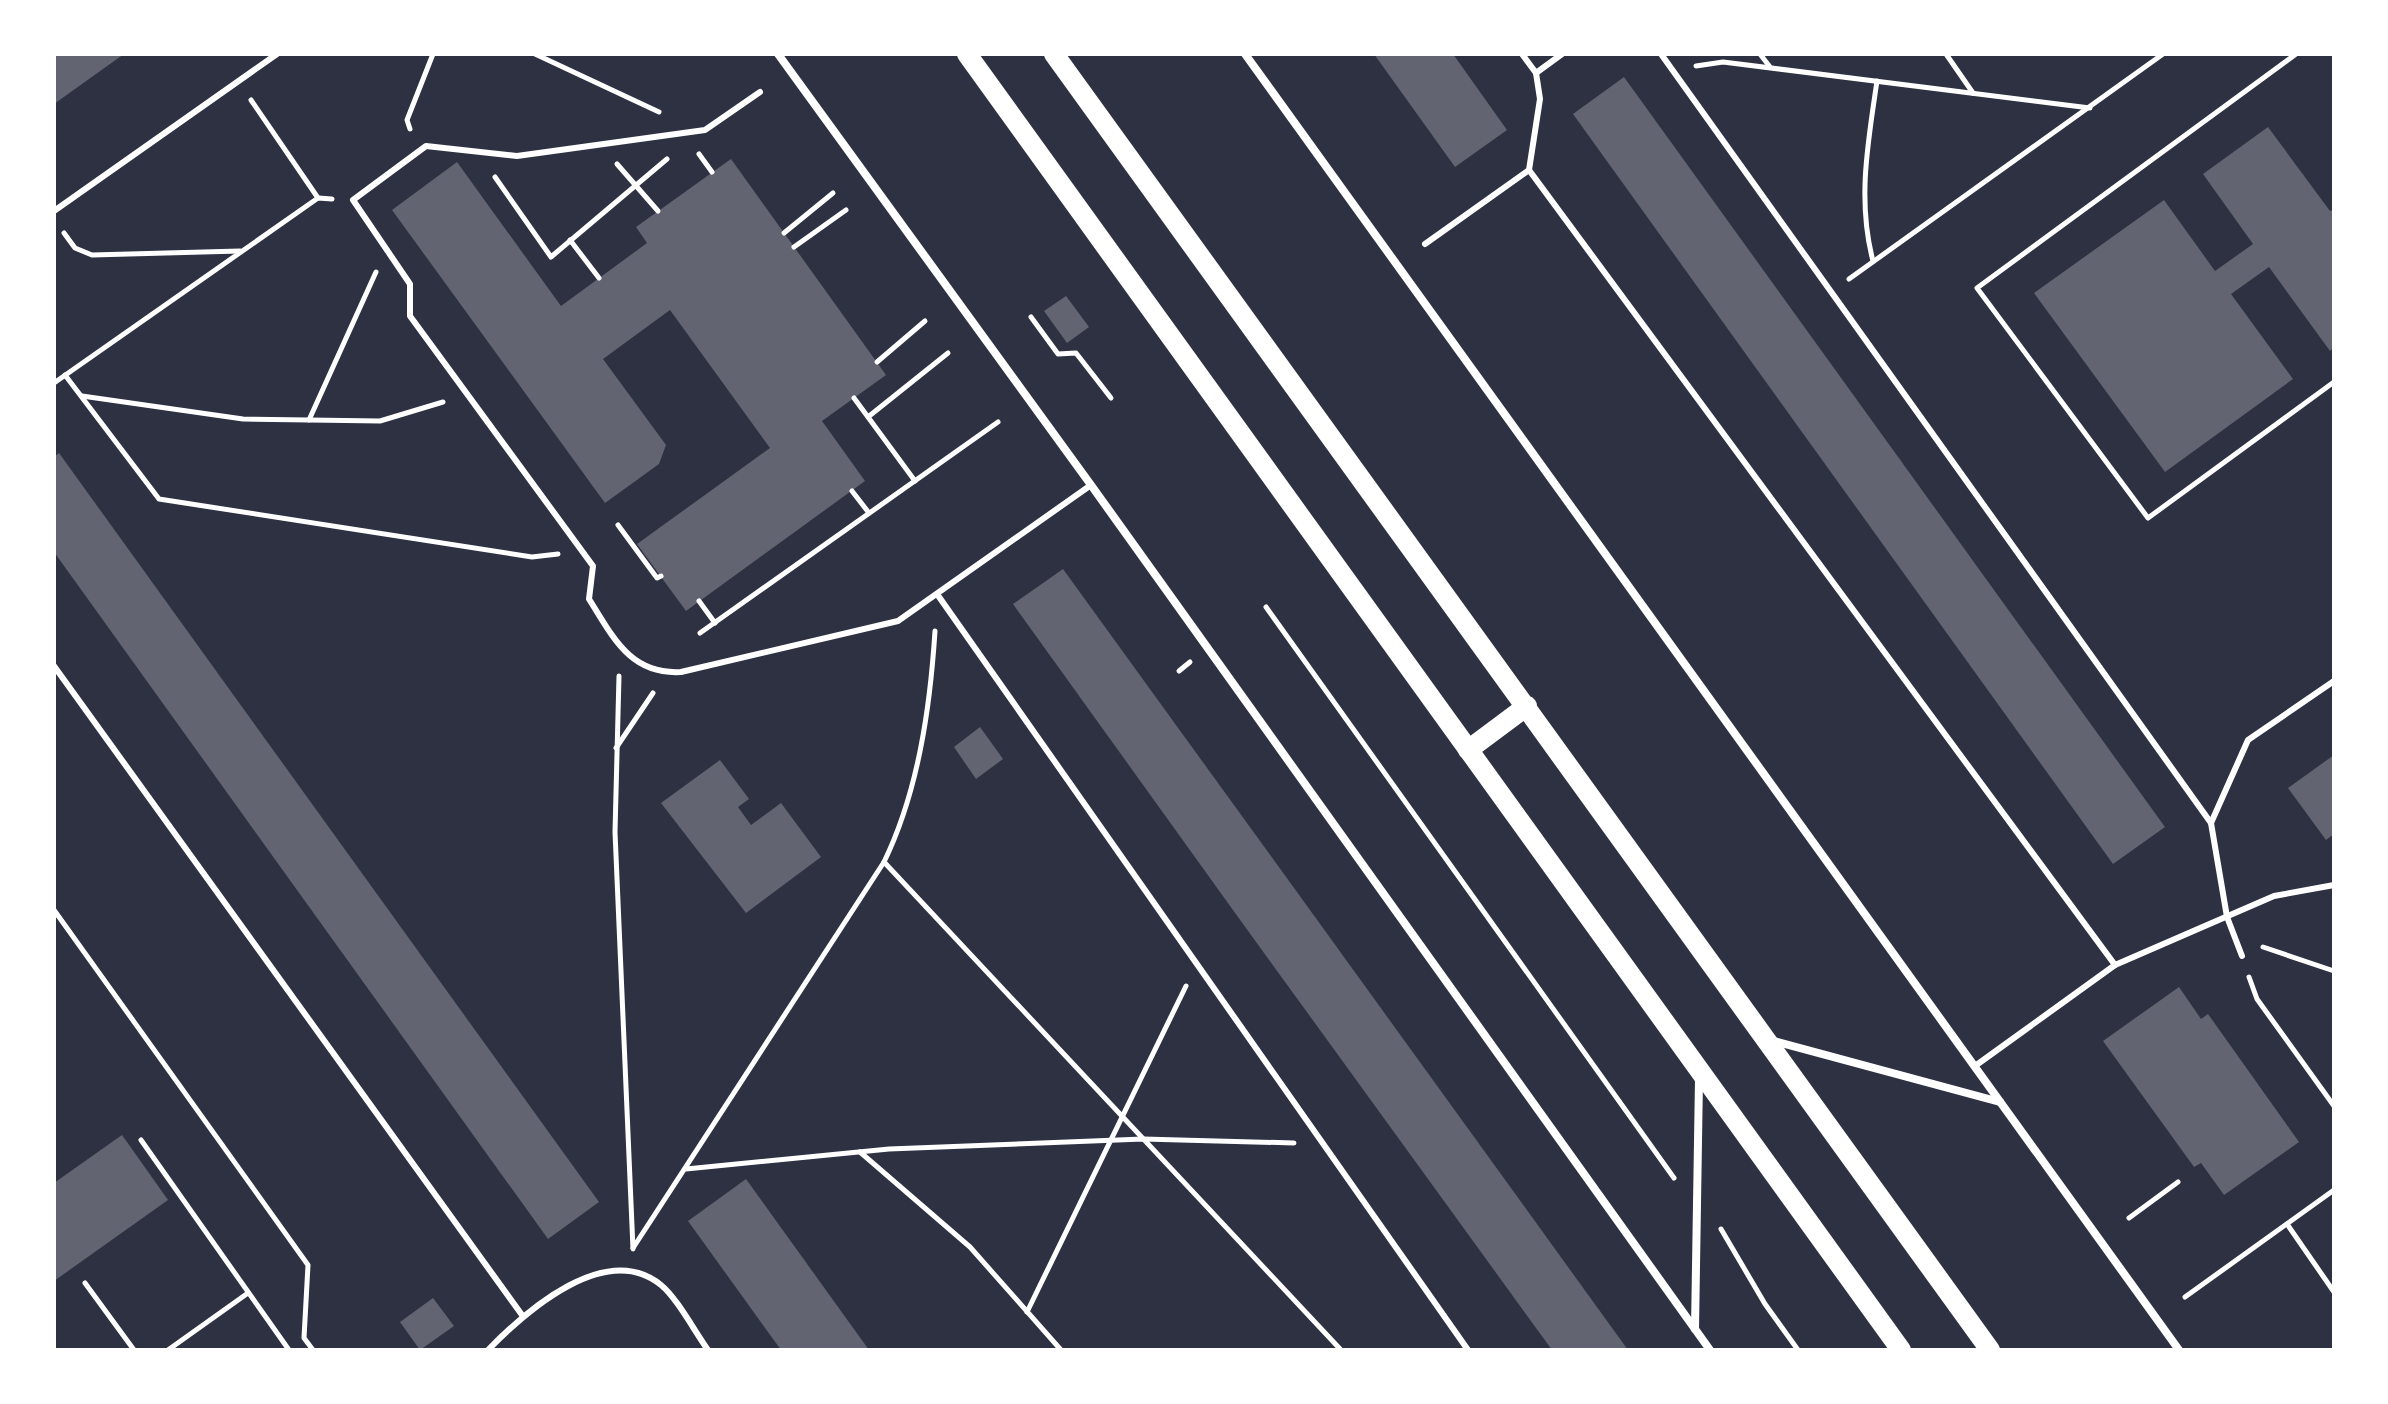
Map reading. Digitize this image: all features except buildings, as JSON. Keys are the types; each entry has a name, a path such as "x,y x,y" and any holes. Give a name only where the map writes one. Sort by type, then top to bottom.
{"main road":[{"path":"967,54 1901,1350"},
{"path":"1054,54 1990,1350"},
{"path":"1468,750 1527,706"}],"street":[{"path":"778,54 1091,485 1710,1350"},
{"path":"1245,54 2179,1350"},
{"path":"1768,1040 2001,1102"},
{"path":"1695,1330 1699,1070"}],"lane":[{"path":"54,211 277,54"},
{"path":"1522,54 1536,73 1540,99 1529,170 2115,965"},
{"path":"1536,73 1562,54"},
{"path":"1661,54 1828,293 2211,823 2227,917 2242,956"},
{"path":"760,92 705,130 517,156 426,146 353,200 410,284 410,316 593,566 589,599 627,657 639,665 667,673 898,621 1091,485"},
{"path":"1425,244 1529,170"},
{"path":"937,594 1468,1350"},
{"path":"54,666 522,1315"},
{"path":"2211,823 2248,740 2334,681"},
{"path":"1975,1066 2115,965 2274,896 2334,885"},
{"path":"488,1350 522,1315 592,1274 628,1269 662,1285 708,1350"}],"path":[{"path":"418,153 407,120 433,54"},
{"path":"1760,54 1770,68"},
{"path":"1946,54 1973,94"},
{"path":"1828,293 2163,54"},
{"path":"2296,54 1977,288 2148,518 2334,382"},
{"path":"1672,70 1723,62 2090,108"},
{"path":"238,81 318,198"},
{"path":"1873,261 1864,229 1863,194 1877,81"},
{"path":"601,145 658,211"},
{"path":"784,233 833,193"},
{"path":"54,383 318,198 353,200"},
{"path":"794,247 846,210"},
{"path":"61,229 75,248 92,255 241,251"},
{"path":"570,240 599,278"},
{"path":"309,420 386,249"},
{"path":"1031,317 1058,354 1076,353 1111,398"},
{"path":"877,362 925,321"},
{"path":"868,417 948,353"},
{"path":"65,375 159,499 532,557 582,551"},
{"path":"81,396 243,419 380,421 467,394"},
{"path":"854,398 915,481"},
{"path":"700,633 998,422"},
{"path":"852,491 869,513"},
{"path":"618,525 657,578 661,576"},
{"path":"633,1248 884,862 904,821 933,663 937,594"},
{"path":"699,601 715,623"},
{"path":"1266,607 1666,1170 1721,1229 1765,1304 1798,1350"},
{"path":"627,657 618,677 615,832 633,1248 628,1269"},
{"path":"616,749 667,673"},
{"path":"884,862 1341,1350"},
{"path":"54,910 308,1265 304,1338 313,1350"},
{"path":"2236,937 2334,971"},
{"path":"2242,956 2257,999 2334,1106"},
{"path":"1027,1312 1197,964"},
{"path":"141,1140 289,1350"},
{"path":"685,1169 859,1152 1109,1140 1323,1144"},
{"path":"859,1152 970,1247 1061,1350"},
{"path":"2129,1218 2178,1182"},
{"path":"2185,1297 2334,1190"},
{"path":"2287,1224 2334,1292"},
{"path":"85,1283 134,1350"},
{"path":"168,1350 248,1293"}]}
